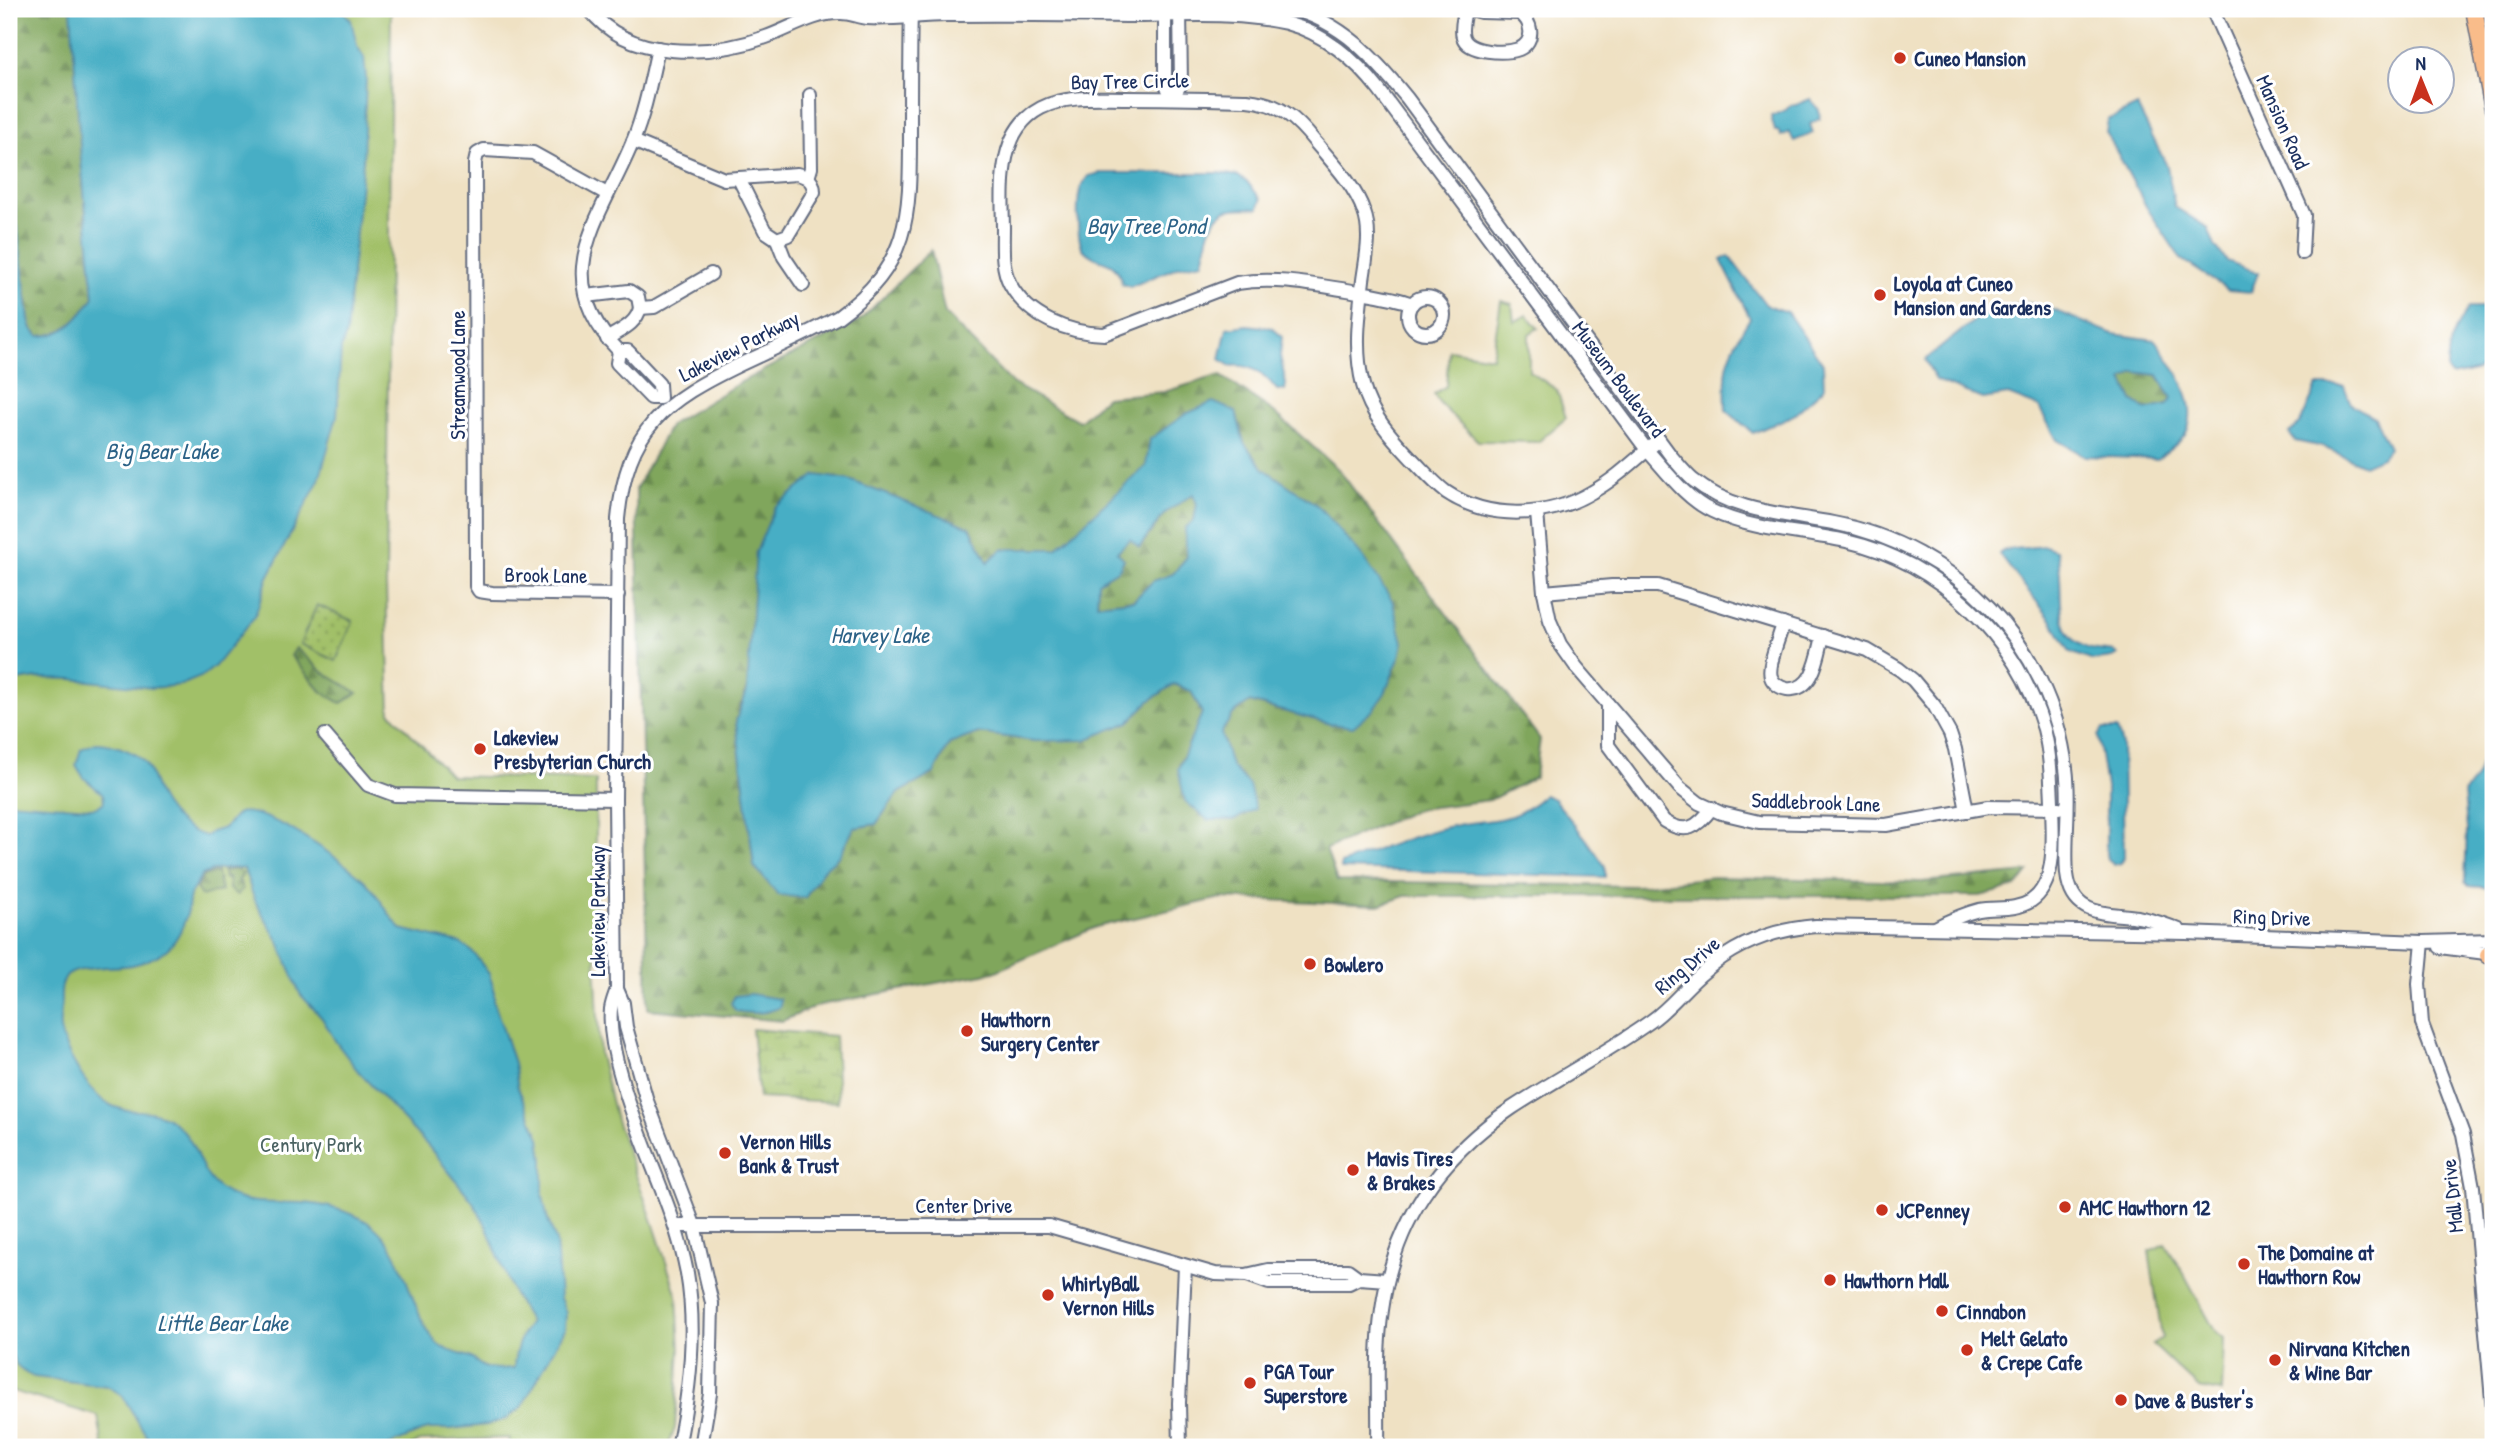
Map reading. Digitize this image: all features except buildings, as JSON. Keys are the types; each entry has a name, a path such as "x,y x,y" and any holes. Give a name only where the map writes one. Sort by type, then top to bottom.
{"main road":[{"path":"2474,9 2493,109"}],"street":[{"name":"Museum Boulevard","path":"589,9 597,20 612,32 658,48 704,51 738,46 820,12 845,11 866,18 911,13 1180,12 1289,24 1320,37 1340,50 1364,70 1647,450 1682,488 1709,510 1739,523 1846,541 1911,565 1961,600 2010,655 2026,682 2044,730 2050,766 2050,864 2043,891 2017,908 1981,910 1953,918 1935,928"},
{"name":"Museum Boulevard","path":"1290,9 1311,15 1335,28 1374,58 1408,98 1659,440 1693,480 1723,499 1750,509 1836,523 1870,532 1934,561 1963,580 1990,607 2014,636 2051,705 2066,769 2066,858 2068,886 2075,899 2090,910 2139,917 2186,933"},
{"path":"1465,9 1462,32 1471,48 1513,50 1529,40 1531,34 1528,21 1519,13 1470,9"},
{"name":"Mansion Road","path":"2213,9 2304,215 2302,253"},
{"path":"1165,12 1164,82 1172,98"},
{"path":"1172,98 1181,83 1180,12"},
{"name":"Lakeview Parkway","path":"678,1447 684,1419 692,1327 687,1272 674,1226 629,1107 614,1052 611,1008 617,989 615,799 618,519 621,491 639,442 665,401 838,317 855,304 888,267 898,246 910,201 911,13"},
{"path":"658,48 633,141 588,238 584,267 586,296 598,327 619,351 617,363 650,398 665,401"},
{"path":"808,178 811,168 810,95"},
{"name":"Bay Tree Circle","path":"1362,293 1285,281 1237,283 1104,334 1083,334 1062,327 1027,305 1010,284 1003,258 1002,172 1010,145 1021,123 1042,107 1075,98 1265,102 1282,109 1306,130 1349,184 1364,212 1368,233 1357,359 1363,389 1387,432 1447,492 1483,507 1504,512 1537,513 1578,500 1595,491 1659,440"},
{"path":"633,141 724,179 797,174 808,178 814,187 812,198 788,235 772,238 765,231 739,179"},
{"name":"Streamwood Lane","path":"476,586 477,153 484,150 533,153 607,194"},
{"path":"777,239 784,257 803,285"},
{"path":"640,308 654,307 711,274"},
{"path":"586,296 629,291 638,298 640,308 633,323 607,338"},
{"path":"1362,293 1412,304"},
{"name":"Saddlebrook Lane","path":"1537,513 1544,592 1550,621 1560,644 1680,788 1712,808 1721,813 1759,822 1886,825 1987,807 2068,808"},
{"name":"Brook Lane","path":"476,586 479,591 492,593 618,595"},
{"path":"1544,592 1612,586 1658,586 1867,650 1913,680 1934,705 1955,749 1967,811"},
{"path":"1783,624 1771,667 1771,678 1778,687 1788,689 1808,682 1824,636"},
{"path":"1608,704 1608,744 1664,821 1686,830 1703,821 1712,808"},
{"path":"325,735 368,785 395,795 615,799"},
{"name":"Ring Drive","path":"1378,1447 1381,1312 1387,1280 1405,1225 1422,1196 1458,1151 1511,1109 1655,1019 1706,970 1752,941 1802,927 1935,928 2186,933 2423,942 2445,948 2492,951"},
{"name":"Mall Drive","path":"2423,942 2419,984 2422,1024 2463,1133 2473,1187 2493,1410"},
{"name":"Lakeview Parkway","path":"617,989 623,1003 626,1027 647,1101 694,1224 712,1303 710,1394 701,1447"},
{"name":"Center Drive","path":"674,1226 1049,1226 1215,1274 1246,1275 1269,1283 1349,1283 1359,1278 1387,1280"},
{"path":"1180,1447 1179,1394 1185,1266"}],"green space":[{"name":"Century Park","path":"9,9 391,9 386,586 390,712 451,776 596,780 596,978 600,1055 616,1120 677,1296 680,1349 675,1428 668,1447 508,1447 510,1438 420,1441 409,1447 103,1447 98,1416 9,1390"},
{"path":"9,9 72,9 81,159 94,297 71,324 48,335 38,336 29,320 9,160"},
{"path":"931,250 945,314 1012,383 1079,421 1106,397 1164,392 1220,375 1274,412 1339,470 1540,739 1535,777 1490,800 1418,809 1326,849 1337,881 1636,886 1713,877 1922,882 2028,872 2016,887 1980,896 1405,896 1379,905 1221,898 1096,927 994,972 820,1005 782,1021 648,1009 636,488 670,425 739,383 860,320","holes":["1236,412 1244,443 1264,469 1318,506 1331,724 1249,702 1233,714 1221,733 1231,766 1248,785 1194,734 1202,713 1191,691 1174,684 1148,702 1129,722 1035,741 978,733 949,744 934,773 897,794 876,824 854,828 839,856 823,869 805,898 754,866 736,721 816,475 849,480 969,527 988,562 1002,549 1057,549 1146,466"]},
{"path":"1501,301 1512,304 1514,322 1527,315 1538,328 1529,334 1529,371 1557,390 1566,418 1538,442 1478,441 1439,403 1434,394 1446,386 1449,350 1492,357"},
{"path":"2135,372 2157,375 2173,398 2168,405 2146,410 2133,401 2123,380"},
{"path":"1193,493 1197,504 1194,522 1185,529 1187,557 1173,574 1153,581 1134,600 1097,604 1098,582 1119,569 1124,559 1117,552 1130,538 1140,547 1165,513"},
{"path":"317,605 353,621 336,661 300,644"},
{"path":"296,648 323,672 358,693 341,703 322,692 291,656"},
{"path":"235,869 243,874 239,880 243,889 237,895 229,889 228,878 224,879 223,871"},
{"path":"217,872 221,891 201,896 196,888 203,876"},
{"path":"752,1029 835,1036 838,1102 759,1098"},
{"path":"2165,1244 2216,1333 2224,1338 2222,1392 2199,1388 2152,1344 2162,1338 2149,1251"}],"water":[{"name":"Big Bear Lake","path":"71,9 341,9 351,20 357,46 364,57 366,78 363,161 346,334 341,349 337,416 319,480 268,577 255,616 215,666 203,676 181,685 152,688 38,678 9,682 9,350 14,349 17,324 9,221 9,160 32,329 39,336 64,329 83,312 94,297"},
{"path":"1810,99 1819,110 1820,119 1810,124 1813,133 1794,141 1789,132 1781,136 1775,131 1771,116"},
{"path":"2137,106 2167,166 2175,207 2208,228 2215,246 2227,261 2258,273 2251,292 2228,290 2181,259 2147,208 2106,132 2108,120"},
{"name":"Bay Tree Pond","path":"1100,173 1219,173 1238,176 1248,183 1261,199 1259,208 1232,209 1219,215 1209,233 1203,262 1177,267 1130,287 1122,284 1120,275 1112,265 1090,255 1081,245 1078,212 1081,188 1088,176"},
{"path":"1729,256 1766,305 1787,312 1823,364 1824,388 1794,415 1753,433 1726,410 1728,362 1750,318 1721,260"},
{"path":"2024,302 2048,308 2113,334 2155,340 2177,372 2188,397 2190,421 2184,437 2157,459 2085,456 2057,440 2039,407 2008,395 1983,399 1936,380 1925,360 1985,312","holes":["2135,372 2158,375 2172,398 2168,405 2146,410 2133,401 2123,380"]},
{"path":"2469,307 2484,307 2491,331 2490,357 2479,369 2451,376 2447,371 2450,346"},
{"path":"1247,325 1273,328 1282,337 1280,356 1285,390 1277,390 1267,379 1250,368 1230,366 1220,359 1227,328"},
{"path":"2317,386 2344,386 2351,404 2375,418 2389,448 2382,457 2364,465 2323,447 2295,441 2289,433 2300,424"},
{"name":"Harvey Lake","path":"1213,402 1236,412 1244,443 1264,469 1318,506 1363,557 1392,600 1403,642 1385,693 1373,710 1353,727 1331,724 1250,702 1233,714 1221,733 1231,766 1249,785 1255,809 1234,820 1208,820 1185,801 1178,769 1202,713 1191,691 1174,684 1148,702 1129,722 1085,740 1035,741 978,733 949,744 934,773 897,794 876,824 854,828 839,856 823,870 805,898 778,895 754,866 736,721 747,691 756,552 775,507 816,475 849,480 970,527 988,562 1002,549 1056,549 1146,466 1150,439 1186,414","holes":["1193,494 1197,504 1194,521 1185,528 1187,557 1173,574 1153,581 1134,600 1097,604 1098,582 1119,569 1124,559 1117,552 1130,539 1139,547 1165,513"]},
{"path":"2045,546 2056,550 2062,616 2066,628 2083,646 2115,652 2118,655 2115,657 2093,661 2070,652 2052,621 1999,554 2003,550"},
{"path":"2103,729 2117,729 2122,745 2124,857 2121,863 2114,865 2107,859 2106,854 2106,787 2098,736"},
{"path":"2493,730 2493,888 2469,886 2465,882 2467,830 2464,792 2476,776 2485,745"},
{"name":"Little Bear Lake","path":"102,743 138,756 147,766 160,797 170,812 190,830 206,836 224,828 238,813 251,813 285,826 323,849 365,881 401,929 460,943 473,952 489,974 494,989 494,1002 514,1063 518,1088 540,1138 543,1195 547,1217 556,1241 560,1298 566,1313 565,1329 522,1407 506,1419 487,1425 428,1429 385,1447 146,1447 149,1440 122,1395 107,1386 34,1377 23,1372 15,1363 9,1349 9,802 90,808 104,802 103,794 84,778 76,765 81,749","holes":["244,869 255,901 279,942 300,994 322,1018 358,1071 429,1147 471,1199 485,1223 514,1295 530,1322 518,1344 514,1368 485,1367 469,1357 439,1345 426,1328 392,1248 382,1234 369,1223 346,1212 320,1205 257,1202 230,1195 211,1181 188,1137 172,1121 154,1113 127,1110 108,1104 93,1091 72,1059 62,1038 60,1026 61,990 66,977 86,969 136,964 158,955 170,947 179,934 187,914 190,895 201,875 215,870"]},
{"path":"1544,795 1554,799 1587,840 1605,866 1605,877 1341,869 1341,864 1417,836 1519,813"},
{"path":"750,994 780,999 780,1007 758,1013 736,1011 731,1003 735,996"}],"place":[{"name":"Cuneo Mansion","path":"1900,58"},
{"name":"Loyola at Cuneo Mansion and Gardens","path":"1880,295"},
{"name":"Lakeview Presbyterian Church","path":"480,749"},
{"name":"Bowlero","path":"1310,964"},
{"name":"Hawthorn Surgery Center","path":"967,1031"},
{"name":"Vernon Hills Bank & Trust","path":"725,1153"},
{"name":"Mavis Tires & Brakes","path":"1353,1170"},
{"name":"AMC Hawthorn 12","path":"2065,1207"},
{"name":"JCPenney","path":"1882,1210"},
{"name":"The Domaine at Hawthorn Row","path":"2244,1264"},
{"name":"Hawthorn Mall","path":"1830,1280"},
{"name":"WhirlyBall Vernon Hills","path":"1048,1295"},
{"name":"Cinnabon","path":"1942,1311"},
{"name":"Melt Gelato & Crepe Cafe","path":"1967,1350"},
{"name":"Nirvana Kitchen & Wine Bar","path":"2275,1360"},
{"name":"PGA Tour Superstore","path":"1250,1383"},
{"name":"Dave & Buster's","path":"2121,1400"}]}
